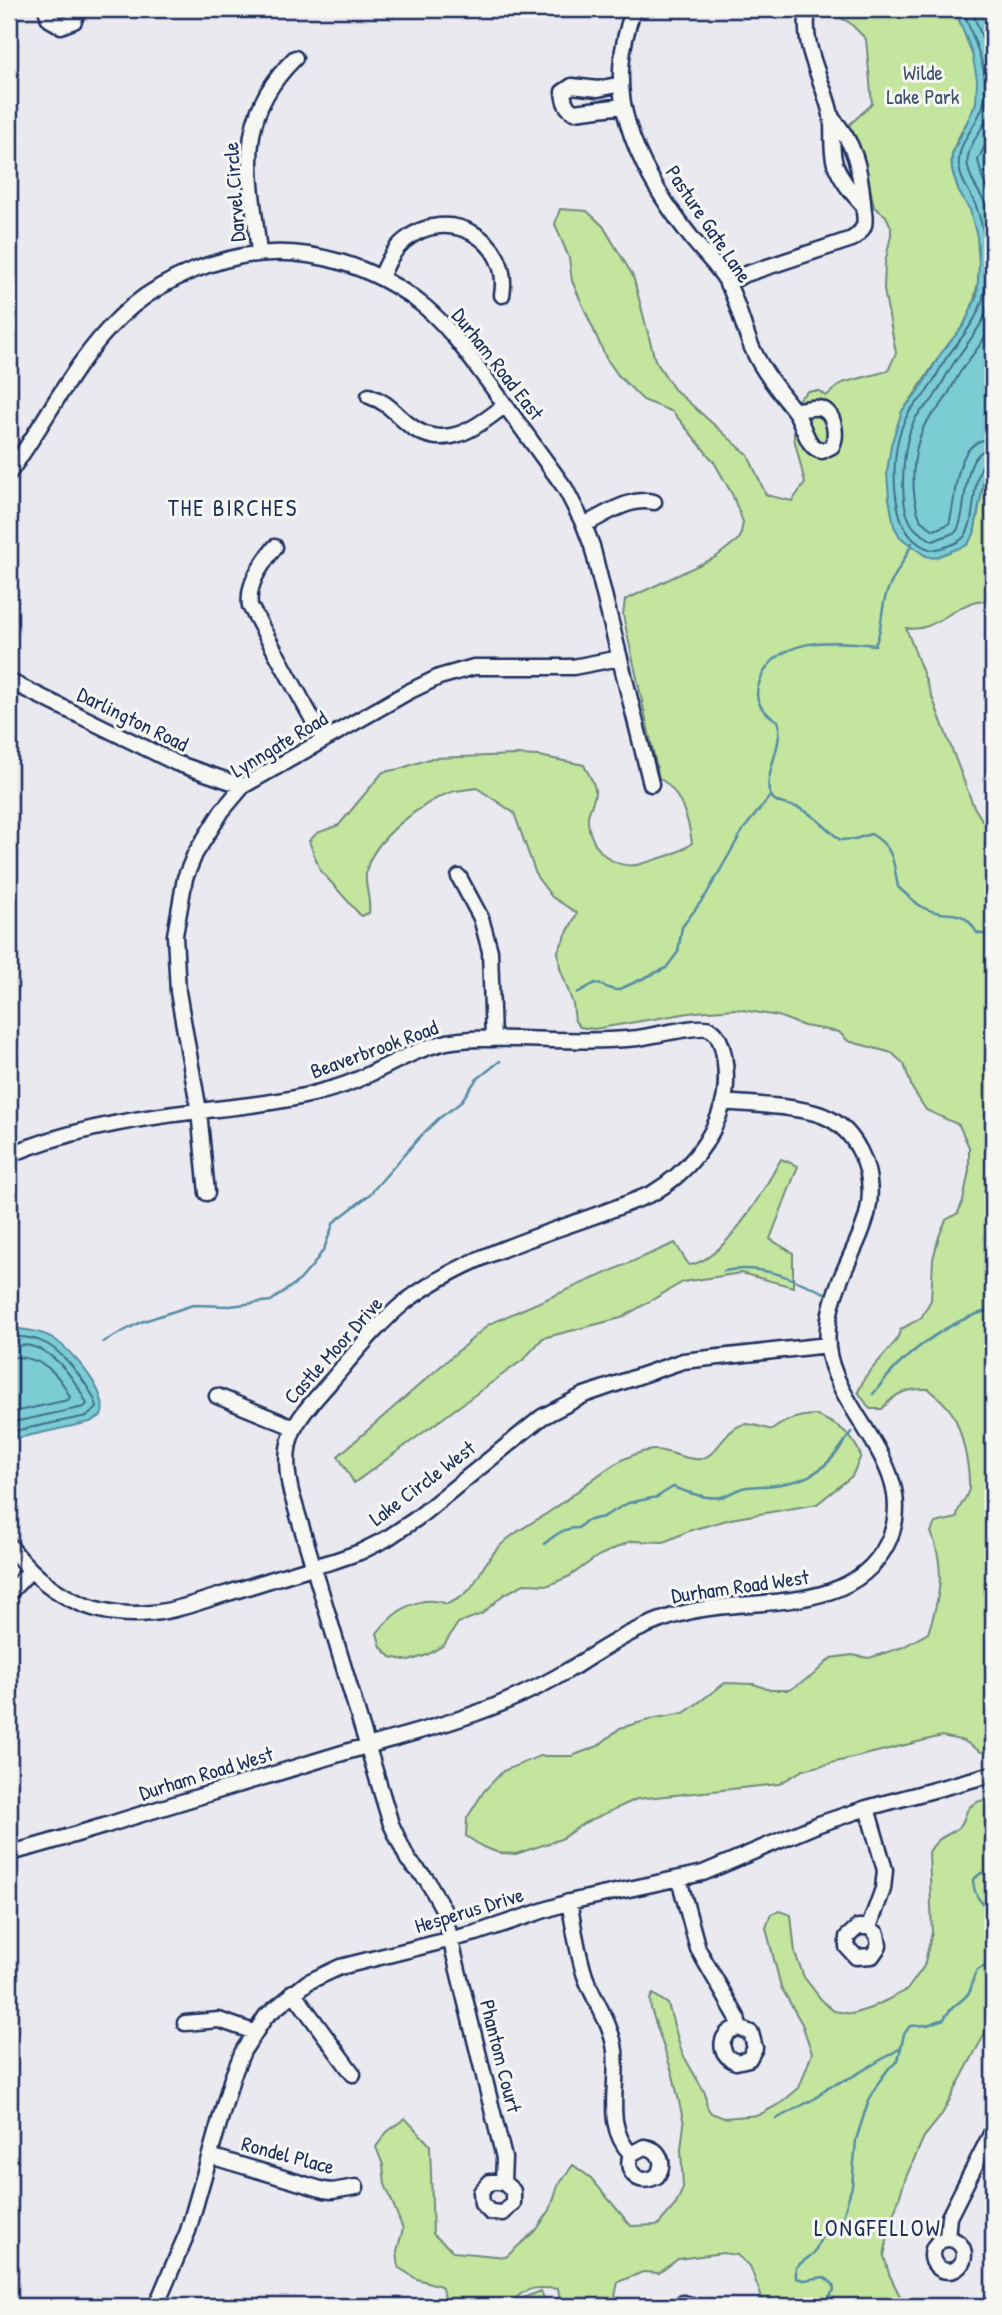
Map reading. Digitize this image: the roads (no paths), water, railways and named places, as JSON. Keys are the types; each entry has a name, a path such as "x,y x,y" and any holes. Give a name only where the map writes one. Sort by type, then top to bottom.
{"street":[{"path":"46,9 49,19 61,26 74,21 78,9"},
{"name":"Pasture Gate Lane","path":"634,9 624,43 621,84 623,106 635,143 671,211 727,284 765,373 794,410"},
{"path":"808,9 807,42 831,117 835,162 845,183 863,205"},
{"name":"Darvel Circle","path":"259,253 250,162 251,133 254,119 273,80 295,58"},
{"path":"621,84 606,89 572,86 563,92 569,110 574,112 623,106"},
{"path":"727,284 743,275 858,235 866,221 856,154 844,132 831,117"},
{"path":"380,278 391,254 407,239 428,228 451,226 474,233 491,248 497,257 503,277 502,295"},
{"name":"Durham Road East","path":"9,473 100,339 139,301 181,276 205,266 259,253 280,252 328,258 380,278 427,308 459,342 565,488 592,546 651,784"},
{"path":"369,396 384,401 411,427 435,436 470,431 505,405"},
{"path":"584,525 626,504 645,500 654,502"},
{"path":"275,547 250,587 250,606 324,740"},
{"name":"Lynngate Road","path":"207,1193 199,1111 175,960 179,906 185,878 195,854 222,811 243,786 423,684 456,671 490,666 573,667 620,657"},
{"name":"Darlington Road","path":"9,681 176,763 207,776 243,786"},
{"path":"459,877 474,903 486,934 492,969 493,1039"},
{"name":"Beaverbrook Road","path":"9,1155 99,1128 199,1111 252,1106 319,1093 352,1082 429,1047 469,1039 613,1040 699,1027 708,1028 715,1033"},
{"name":"Castle Moor Drive","path":"451,1940 436,1892 408,1860 391,1824 288,1479 289,1446 293,1427 382,1323 424,1289 478,1261 551,1231 628,1204 672,1182 687,1168 700,1150 724,1102 724,1062 722,1047 715,1033"},
{"name":"Durham Road West","path":"9,1853 446,1724 496,1706 548,1681 617,1639 650,1623 720,1606 824,1595 849,1585 870,1569 887,1544 892,1531 895,1496 886,1464 841,1386 830,1359 828,1345 831,1306 867,1216 870,1184 860,1153 852,1139 827,1118 799,1110 724,1102"},
{"name":"Lake Circle West","path":"9,1545 30,1571 44,1583 76,1602 96,1609 135,1614 175,1609 360,1552 386,1539 445,1496 542,1417 584,1395 683,1361 828,1345"},
{"path":"218,1396 293,1427"},
{"path":"9,1593 30,1571"},
{"name":"Hesperus Drive","path":"156,2306 188,2231 232,2078 243,2051 266,2016 293,1992 340,1967 451,1940 569,1902 680,1879 727,1864 819,1824 993,1773"},
{"path":"867,1808 885,1870 883,1889 869,1927"},
{"path":"680,1879 698,1950 732,2007 739,2028"},
{"path":"569,1902 586,1977 612,2037 616,2057 614,2122 619,2139 631,2154"},
{"name":"Phantom Court","path":"451,1940 504,2158 503,2182"},
{"path":"293,1992 353,2074"},
{"path":"185,2023 219,2020 254,2032"},
{"path":"947,2238 949,2217 993,2130"},
{"name":"Rondel Place","path":"210,2156 324,2190 356,2187"},
{"path":"676,2306 683,2303 695,2306"}],"water":[{"path":"955,9 993,9 993,461 985,473 974,534 967,545 934,558 926,556 900,537 894,526 887,472 891,445 902,411 964,325 977,296 977,237 970,210 959,192 952,170 952,154 976,103 977,79 972,53"},
{"path":"19,1329 51,1337 78,1361 95,1384 103,1407 101,1416 90,1422 9,1440 9,1331"}],"waterway":[{"path":"912,543 887,592 875,645 841,642 806,645 776,658 765,670 757,698 764,711 778,721 779,730 769,789 776,801 808,813 840,840 871,834 879,839 889,850 898,887 924,908 933,912 959,915 965,918 977,933 993,936"},
{"path":"577,993 595,983 618,990 666,968 678,952 682,927 706,895 743,830 771,795"},
{"path":"103,1342 141,1322 193,1305 230,1306 271,1301 300,1280 313,1265 324,1249 334,1222 369,1195 418,1139 438,1119 460,1103 476,1080 500,1061"},
{"path":"724,1271 764,1271 790,1278 827,1294"},
{"path":"873,1394 897,1366 926,1341 958,1322 993,1309"},
{"path":"544,1544 564,1531 578,1528 586,1521 603,1517 628,1503 657,1497 673,1487 716,1498 744,1488 796,1481 819,1470 851,1432"},
{"path":"993,1876 981,1873 973,1880 977,1897 989,1908 993,1919"},
{"path":"822,2306 834,2290 833,2284 824,2277 804,2280 796,2278 796,2267 814,2253 821,2238 836,2229 843,2217 852,2186 856,2140 868,2102 878,2083 898,2061 904,2034 910,2026 927,2025 944,2019 970,1991 976,1972 993,1963"},
{"path":"776,2119 816,2098 828,2087 850,2078 901,2048"}],"district":[{"name":"THE BIRCHES","path":"233,507"},
{"name":"LONGFELLOW","path":"878,2227"}],"park label":[{"name":"Wilde Lake Park","path":"923,84"}]}
